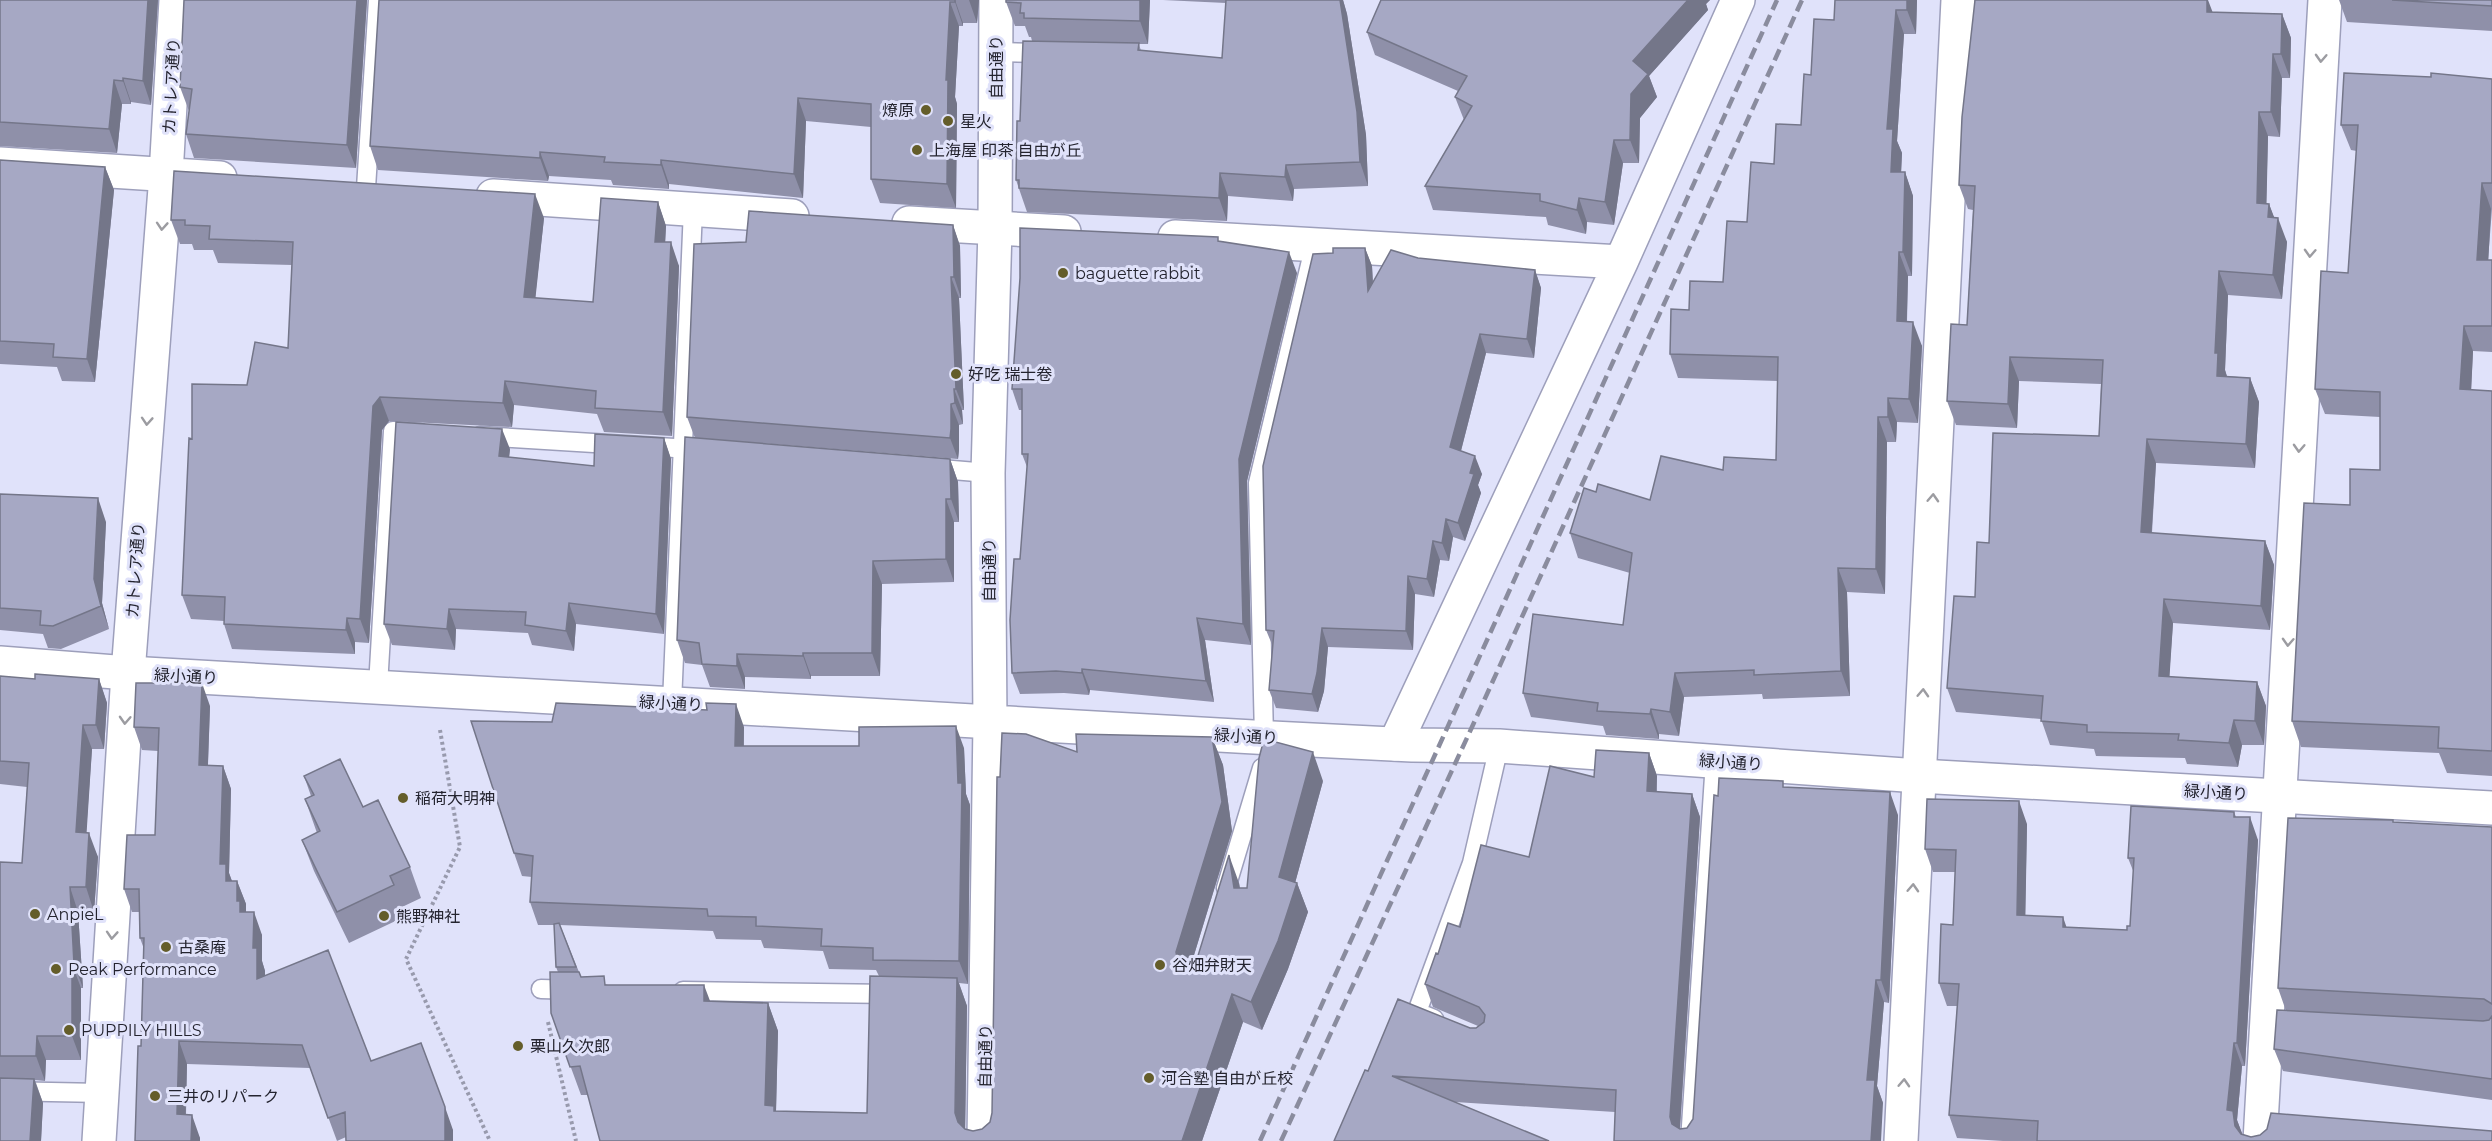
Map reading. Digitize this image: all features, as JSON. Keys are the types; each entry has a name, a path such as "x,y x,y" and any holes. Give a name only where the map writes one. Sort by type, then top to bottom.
{"street":[{"name":"カトレア通り","path":"99,1141 128,673 166,175 176,0"},
{"name":"自由通り","path":"984,1141 974,995 990,722 988,473 995,229 996,0"},
{"path":"1395,744 1621,262 1738,0"},
{"path":"1901,1141 1958,0"},
{"path":"2260,1141 2273,1021 2280,796 2325,0"},
{"path":"0,164 248,180"},
{"path":"331,185 401,190"},
{"path":"460,194 821,218"},
{"path":"879,221 1089,233"},
{"path":"1148,236 1621,262"},
{"name":"緑小通り","path":"0,663 128,673 990,722 1395,744 1498,746 1919,776 2492,808"}],"lane":[{"path":"366,188 378,0"},
{"path":"996,52 1064,54"},
{"path":"672,703 693,209"},
{"path":"1221,905 1268,737 1258,483 1315,244"},
{"path":"378,686 393,431 439,434"},
{"path":"462,435 729,451"},
{"path":"906,466 988,473"},
{"path":"1450,1026 1418,1012 1472,863 1498,746"},
{"path":"1690,1141 1715,760"},
{"path":"541,989 588,990"},
{"path":"670,991 916,994"},
{"path":"0,1090 102,1093"}],"path":[{"path":"439,722 460,847 406,959 490,1141"},
{"path":"541,989 576,1141"}],"building":[{"path":"0,0 148,0 143,81 123,78 123,81 114,80 109,129 0,122"},
{"path":"184,0 357,0 347,145 186,134 192,89 180,87"},
{"path":"379,0 955,0 955,2 950,2 946,80 948,80 947,184 871,179 871,104 798,98 794,174 661,160 661,165 604,162 605,157 540,152 540,158 370,146"},
{"path":"1006,0 1140,0 1140,21 1024,18 1024,13 1020,13 1021,3 1006,2"},
{"path":"1226,0 1340,0 1357,112 1360,162 1286,165 1285,177 1220,173 1219,198 1019,188 1019,180 1016,180 1017,121 1020,121 1023,41 1139,43 1138,50 1222,58"},
{"path":"1381,0 1688,0 1633,61 1648,74 1631,94 1630,140 1614,140 1605,202 1579,198 1577,210 1540,201 1540,194 1425,186 1472,106 1455,97 1467,76 1367,32"},
{"path":"1835,0 1907,0 1907,10 1896,10 1887,129 1893,129 1891,172 1905,172 1903,252 1899,252 1897,321 1913,322 1909,399 1888,398 1888,417 1878,417 1876,569 1838,568 1841,671 1754,675 1754,670 1675,673 1670,712 1651,709 1650,714 1597,711 1598,703 1523,693 1533,614 1623,625 1632,553 1570,533 1584,488 1596,492 1598,484 1650,500 1661,456 1723,470 1724,457 1776,460 1778,357 1670,354 1671,309 1689,310 1690,281 1723,282 1727,221 1747,222 1751,162 1774,164 1776,124 1801,125 1804,74 1811,75 1814,19 1834,20"},
{"path":"1975,0 2207,0 2207,12 2282,14 2281,54 2273,54 2271,112 2259,112 2257,203 2269,204 2268,217 2278,218 2273,275 2219,271 2215,353 2218,353 2217,376 2250,378 2246,444 2147,439 2141,532 2265,541 2261,606 2164,599 2159,676 2257,682 2255,721 2234,720 2229,743 2178,740 2179,734 2087,732 2087,725 2041,721 2043,696 1947,688 1954,596 1975,597 1977,542 1989,543 1993,433 2099,436 2103,360 2010,357 2008,404 1947,401 1951,324 1967,325 1975,186 1959,185 1962,117"},
{"path":"2392,0 2492,0 2492,6"},
{"path":"2344,73 2431,77 2431,73 2492,79 2492,183 2482,183 2477,260 2492,260 2492,326 2464,326 2460,389 2492,391 2492,751 2438,748 2439,727 2292,721 2304,503 2350,505 2350,469 2380,470 2380,392 2315,389 2321,271 2348,273 2358,125 2341,125"},
{"path":"0,160 105,167 87,359 53,357 54,344 0,341"},
{"path":"174,171 535,194 524,297 593,302 601,198 658,202 655,242 671,242 663,412 595,408 596,391 505,381 503,403 380,397 373,406 360,619 347,618 346,630 224,624 225,597 182,595 189,438 192,439 192,384 247,385 255,342 288,348 293,242 209,239 210,226 185,225 185,220 171,220"},
{"path":"749,211 953,225 954,277 951,277 956,389 954,389 955,403 951,404 950,438 687,417 694,244 746,242"},
{"path":"1020,228 1218,237 1218,241 1289,252 1239,459 1243,624 1197,618 1206,681 1082,669 1082,673 1056,671 1012,673 1010,620 1014,559 1020,559 1028,454 1022,454 1022,389 1012,389 1020,278"},
{"path":"1333,248 1365,248 1368,291 1391,250 1418,258 1535,270 1527,339 1480,334 1450,447 1475,456 1470,473 1474,474 1458,523 1446,519 1442,543 1433,541 1427,579 1408,576 1406,631 1322,628 1312,694 1269,690 1274,631 1266,630 1263,466 1313,254 1333,253"},
{"path":"396,422 502,429 499,456 594,466 595,434 664,438 656,614 569,603 566,631 525,625 526,612 449,609 447,629 384,624"},
{"path":"685,437 950,459 951,499 946,499 946,559 873,561 872,653 803,653 803,656 737,654 737,666 702,664 699,643 677,640"},
{"path":"0,494 98,498 94,579 101,606 53,626 40,625 41,611 0,608"},
{"path":"35,674 99,679 96,725 83,725 76,832 89,833 86,887 70,887 74,964 72,964 72,1036 37,1036 36,1056 0,1056 0,862 22,863 29,763 0,761 0,676 35,679"},
{"path":"136,683 202,683 199,765 223,766 220,864 226,864 226,881 237,881 237,901 240,901 240,912 254,912 253,948 257,948 257,979 328,950 371,1061 421,1043 445,1107 445,1141 346,1141 345,1112 328,1118 302,1045 179,1041 177,1114 192,1115 191,1141 135,1141 144,938 140,938 139,889 124,889 127,835 155,835 159,728 134,727"},
{"path":"556,703 707,710 706,703 736,704 735,746 859,746 859,727 956,726 958,783 962,783 959,961 873,960 873,948 821,946 822,929 756,926 756,917 708,916 707,909 530,902 533,856 514,853 471,721 552,722"},
{"path":"1002,733 1026,734 1077,752 1076,734 1212,737 1222,802 1176,952 1178,963 1184,966 1194,964 1197,959 1229,855 1234,888 1247,888 1259,758 1264,739 1313,752 1279,877 1297,883 1278,941 1251,1002 1232,994 1182,1141 600,1141 580,1066 570,1067 551,1013 550,972 579,972 581,977 604,976 605,985 704,985 704,1001 768,1003 765,1105 774,1106 774,1111 867,1113 870,976 957,978 955,1113 958,1122 965,1129 973,1131 982,1129 990,1122 992,1113 997,777 1000,777"},
{"path":"1596,750 1649,753 1647,791 1692,794 1670,1117 1672,1124 1680,1129 1687,1128 1693,1119 1714,795 1718,796 1719,778 1783,781 1783,787 1890,792 1881,980 1876,980 1867,1080 1875,1080 1871,1141 1614,1141 1616,1090 1392,1076 1549,1141 1334,1141 1365,1070 1368,1071 1398,999 1470,1028 1476,1028 1484,1022 1485,1015 1479,1007 1425,984 1448,923 1460,927 1481,845 1529,857 1550,766 1594,777"},
{"path":"340,759 363,807 378,800 410,867 390,876 394,885 337,912 302,840 320,831 305,799 314,795 304,776"},
{"path":"1927,799 2019,801 2017,915 2063,917 2063,927 2127,930 2127,926 2130,926 2134,858 2128,858 2131,806 2234,812 2234,817 2250,817 2237,1043 2234,1043 2227,1110 2233,1111 2235,1126 2241,1134 2251,1137 2260,1135 2267,1129 2271,1113 2492,1131 2492,1141 2037,1141 2038,1121 1949,1115 1959,984 1939,983 1941,924 1953,925 1956,850 1925,849"},
{"path":"2288,818 2393,820 2393,822 2492,827 2492,1004 2484,999 2278,988"},
{"path":"559,923 576,967 556,967 554,924"},
{"path":"2277,1010 2483,1021 2489,1020 2492,1016 2492,1079 2274,1049"},
{"path":"0,1078 34,1079 30,1141 0,1141"}],"railway":[{"path":"1260,1141 1777,0"},
{"path":"1281,1141 1802,0"}],"place":[{"name":"燎原","path":"926,110"},
{"name":"星火","path":"948,121"},
{"name":"上海屋 印茶 自由が丘","path":"917,150"},
{"name":"baguette rabbit","path":"1063,273"},
{"name":"好吃 瑞士卷","path":"956,374"},
{"name":"稲荷大明神","path":"403,798"},
{"name":"AnpieL","path":"35,914"},
{"name":"熊野神社","path":"384,916"},
{"name":"古桑庵","path":"166,947"},
{"name":"谷畑弁財天","path":"1160,965"},
{"name":"Peak Performance","path":"56,969"},
{"name":"PUPPILY HILLS","path":"69,1030"},
{"name":"栗山久次郎","path":"518,1046"},
{"name":"河合塾 自由が丘校","path":"1149,1078"},
{"name":"三井のリパーク","path":"155,1096"}]}
